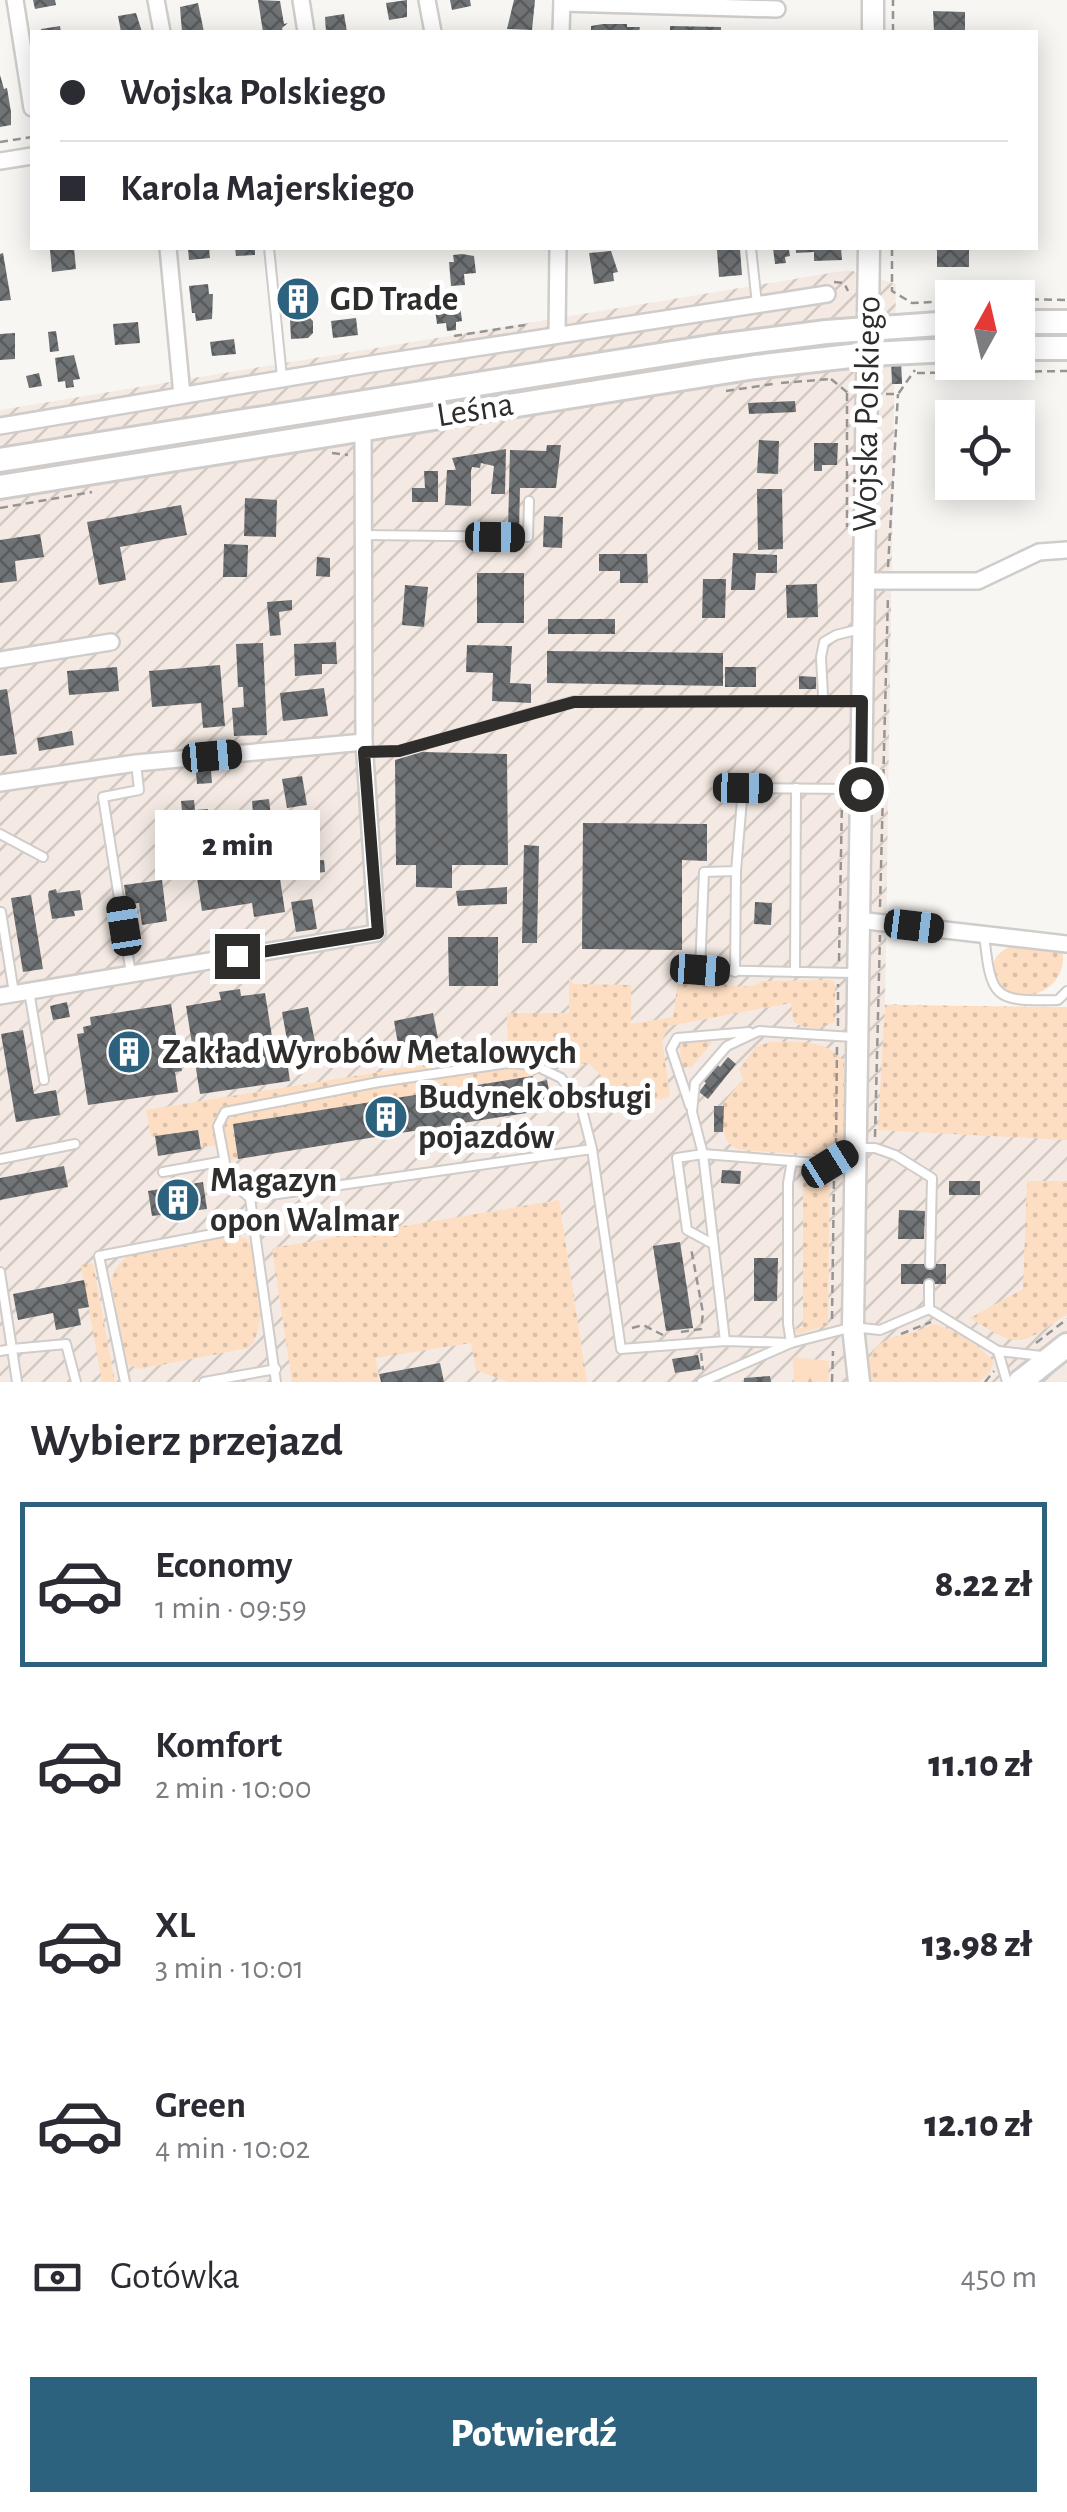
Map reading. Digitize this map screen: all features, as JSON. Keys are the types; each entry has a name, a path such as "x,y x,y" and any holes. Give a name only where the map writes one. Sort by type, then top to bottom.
{"main road":[{"path":"1035,322 1067,322"},
{"name":"Leśna","path":"0,460 672,352 868,328 935,325"},
{"path":"1035,348 1067,348"},
{"name":"Leśna","path":"0,486 754,366 935,351"},
{"path":"1020,1382 1059,1351"}],"street":[{"path":"15,0 30,95"},
{"path":"156,0 162,30"},
{"path":"301,0 306,30"},
{"path":"428,0 433,30"},
{"path":"873,0 873,30"},
{"path":"561,30 562,2 777,9"},
{"path":"0,162 30,156"},
{"path":"168,250 182,395"},
{"path":"557,336 558,250"},
{"name":"Wojska Polskiego","path":"849,1382 842,1325 855,1150 848,972 869,921 852,789 862,701 869,250"},
{"name":"Leśna","path":"0,426 827,294"},
{"path":"14,993 378,933 364,747 363,427"},
{"name":"Wojska Polskiego","path":"864,581 978,581 1039,552 1067,550"},
{"path":"0,660 110,642"},
{"path":"0,782 136,762 364,747"},
{"path":"869,921 1067,944"},
{"name":"Wojska Polskiego","path":"842,1325 859,1382"}],"lane":[{"path":"269,250 282,379"},
{"path":"751,250 757,304"},
{"path":"362,535 528,538 530,501"},
{"path":"827,700 823,696 824,642 864,628"},
{"path":"364,747 399,751 574,702 862,701"},
{"path":"131,974 103,796 139,790 136,762"},
{"path":"735,972 736,871 743,788 852,789"},
{"path":"795,972 796,788"},
{"path":"0,834 43,858"},
{"path":"736,871 704,872 700,970 848,972"},
{"path":"2,912 14,993 44,1080"},
{"path":"984,934 990,981 1002,996 1018,1001 1058,1000 1067,991"},
{"path":"692,1112 695,1083 727,1046 759,1031"},
{"path":"724,1342 703,1154 670,1049 677,1038 759,1031 848,1036"},
{"path":"276,1382 250,1198 228,1179 218,1126 222,1116 230,1109 508,1064 534,1065 561,1078 580,1102 592,1149 620,1349 724,1342 791,1343"},
{"path":"0,1160 75,1144"},
{"path":"250,1198 592,1149"},
{"path":"714,1244 687,1230 677,1158 703,1154 830,1164 855,1150 895,1155 932,1178 930,1264"},
{"path":"164,1172 224,1161"},
{"path":"791,1343 788,1184 792,1161"},
{"path":"124,1382 100,1256 254,1226"},
{"path":"0,1272 17,1382"},
{"path":"929,1308 930,1284"},
{"path":"702,1382 842,1325 880,1330 929,1308"},
{"path":"929,1308 999,1356 1007,1382"},
{"path":"0,1352 66,1344 76,1382"},
{"path":"999,1356 1010,1352 1059,1351"},
{"path":"204,1382 276,1368"}],"path":[{"path":"893,30 894,0"},
{"path":"0,142 30,137"},
{"path":"892,250 892,291 912,303 935,302"},
{"path":"844,283 848,277"},
{"path":"1035,300 1067,300"},
{"path":"916,373 1067,371"},
{"path":"847,393 848,541"},
{"path":"855,1150 898,394"},
{"path":"852,789 848,1036 855,1150"},
{"path":"834,1176 842,1325"},
{"path":"632,1328 643,1326 664,1335 701,1328 691,1248"},
{"path":"1010,1352 1031,1346 1067,1319"},
{"path":"889,1334 903,1334 932,1322 941,1324"},
{"path":"832,1382 833,1351"},
{"path":"688,1354 700,1353 703,1370"},
{"path":"984,1382 999,1356"}],"shaded area":[{"path":"849,270 896,284 885,1004 1067,1009 1067,1382 0,1382 0,410"}],"green space":[{"path":"819,340 819,344 720,357 638,376 216,441 0,479 0,472 50,459"},
{"path":"1015,944 1063,953 1061,971 1053,984 1026,995 1001,989 994,979 993,965 1001,952"},
{"path":"569,976 573,984 631,985 631,1024 673,1017 678,982 719,981 740,987 762,981 832,980 835,1021 819,1028 803,1026 793,1021 791,1003 669,1026 662,1040 670,1095 667,1098 609,1105 604,1078 589,1064 557,1065 533,1076 233,1124 238,1159 230,1160 227,1144 202,1147 198,1130 151,1137 146,1110 508,1051 507,1013 569,1013"},
{"path":"885,1005 1067,1007 1067,1140 878,1130"},
{"path":"705,1037 711,1044 692,1067 681,1068 680,1043"},
{"path":"769,1042 819,1045 844,1061 844,1141 830,1156 740,1150 728,1142 722,1105 743,1079 739,1069 756,1047"},
{"path":"803,1172 830,1172 828,1325 798,1334 793,1329 803,1328"},
{"path":"1027,1181 1067,1181 1067,1314 1019,1340 1000,1335 970,1318 1023,1289"},
{"path":"559,1200 587,1382 508,1382 476,1370 471,1343 376,1358 379,1382 292,1382 272,1248"},
{"path":"236,1236 251,1245 260,1298 259,1325 249,1348 140,1369 129,1365 124,1357 111,1280 116,1268 127,1256"},
{"path":"93,1263 115,1382 102,1382 81,1265"},
{"path":"933,1324 982,1350 994,1362 989,1374 979,1382 870,1382 869,1365 879,1345"},
{"path":"793,1357 829,1361 828,1382 794,1382"}],"building":[{"path":"33,0 55,0 56,5 35,9"},
{"path":"258,0 280,1 284,24 288,23 282,30 263,30"},
{"path":"407,0 407,17 389,20 386,3"},
{"path":"450,0 470,0 471,6 452,10"},
{"path":"514,0 535,0 532,30 507,29"},
{"path":"198,3 204,30 182,30 180,7"},
{"path":"933,11 965,12 965,30 934,30"},
{"path":"136,13 141,30 121,30 118,16"},
{"path":"344,14 347,30 326,30 325,17"},
{"path":"627,24 640,27 591,30 591,26"},
{"path":"670,26 721,27 721,30 670,30"},
{"path":"0,75 4,89 7,88 11,125 0,127"},
{"path":"50,250 74,250 76,269 52,272"},
{"path":"188,250 209,250 210,258 189,260"},
{"path":"235,250 255,250 255,255 236,256"},
{"path":"717,250 740,250 742,275 719,277"},
{"path":"773,250 789,250 786,263 775,264"},
{"path":"841,250 842,260 814,261 814,252 796,253"},
{"path":"937,250 969,250 969,267 937,267"},
{"path":"611,251 618,272 613,273 614,281 594,284 589,253"},
{"path":"3,253 11,300 0,301 0,254"},
{"path":"453,255 474,256 476,273 464,274 465,285 451,286 449,262 454,262"},
{"name":"GD Trade","path":"288,282 306,282 308,316 313,321 313,333 308,338 291,339"},
{"path":"208,284 209,294 213,294 212,319 196,321 189,286"},
{"path":"460,305 462,321 456,322 456,330 447,331 446,323 437,324 435,309"},
{"path":"356,318 358,335 333,338 331,321"},
{"path":"138,322 140,343 115,345 113,324"},
{"path":"56,331 59,351 50,352 48,332"},
{"path":"15,333 15,359 0,360 0,334"},
{"path":"234,339 236,354 212,356 210,342"},
{"path":"74,355 80,379 73,380 74,387 66,388 65,381 58,382 55,358"},
{"path":"891,359 901,359 902,384 892,384"},
{"path":"39,373 42,386 29,388 26,376"},
{"path":"795,401 796,412 749,414 748,403"},
{"path":"759,440 779,441 778,474 757,473"},
{"path":"814,443 838,443 837,465 822,465 822,471 814,471"},
{"path":"547,445 561,445 556,488 520,488 519,530 508,530 510,450 546,451"},
{"path":"506,449 505,494 491,494 494,466 481,463 480,468 472,467 471,471 471,506 445,505 447,470 456,470 452,458"},
{"path":"424,471 438,471 438,502 412,502 412,488 425,488"},
{"path":"757,489 782,489 783,549 758,550"},
{"path":"245,498 277,500 276,537 244,536"},
{"path":"181,505 187,535 120,547 126,580 99,585 87,522"},
{"path":"544,516 563,517 562,548 543,547"},
{"path":"40,534 44,557 15,561 17,581 0,583 0,540"},
{"path":"224,544 248,545 247,577 223,577"},
{"path":"733,553 777,555 777,573 756,573 755,590 731,590"},
{"path":"599,554 647,554 648,583 620,583 620,571 599,571"},
{"path":"317,557 330,558 330,577 316,576"},
{"path":"477,573 524,573 524,623 477,623"},
{"path":"703,579 726,579 725,618 702,618"},
{"path":"817,584 818,617 787,618 786,585"},
{"path":"405,585 428,587 424,627 402,625"},
{"path":"292,600 292,610 279,612 281,635 270,636 267,602"},
{"path":"548,619 615,619 615,634 548,634"},
{"path":"336,642 337,664 322,664 322,674 295,676 294,644"},
{"path":"263,643 267,735 234,736 232,708 244,707 243,687 238,687 236,644"},
{"path":"467,645 512,646 510,683 531,684 531,703 492,701 493,673 466,672"},
{"path":"547,651 723,653 723,686 547,683"},
{"path":"220,665 225,726 203,728 201,703 152,707 149,671"},
{"path":"117,667 119,691 69,695 67,671"},
{"path":"725,667 756,667 756,687 725,687"},
{"path":"799,676 816,677 816,689 799,689"},
{"path":"324,688 328,716 283,721 280,693"},
{"path":"7,689 17,754 0,756 0,690"},
{"path":"72,731 74,745 39,751 37,738"},
{"path":"422,752 507,754 508,865 452,865 452,888 416,887 416,865 396,865 395,760"},
{"path":"211,771 212,783 197,784 196,772"},
{"path":"302,776 307,805 287,808 282,779"},
{"path":"269,799 272,825 254,826 252,801"},
{"path":"194,800 195,810 208,809 211,855 176,858 172,812 182,811 181,801"},
{"path":"316,814 319,839 306,841 309,861 324,860 325,872 282,877 275,819"},
{"path":"583,823 707,824 707,861 682,860 682,950 582,949"},
{"path":"524,845 539,846 537,943 522,943"},
{"path":"278,865 285,912 254,917 252,903 202,911 197,878"},
{"path":"162,880 167,921 142,925 139,903 127,904 124,885"},
{"path":"507,887 507,904 458,906 456,891"},
{"path":"56,889 57,893 80,890 83,910 74,911 75,916 52,919 48,895"},
{"path":"31,895 43,969 23,972 11,898"},
{"path":"312,899 317,929 296,932 291,902"},
{"path":"755,902 772,903 771,925 754,924"},
{"path":"448,937 498,937 498,986 449,986"},
{"name":"Zakład Wyrobów Metalowych","path":"240,989 241,996 265,993 273,1043 284,1041 290,1081 200,1094 186,1006 221,1000 219,992"},
{"path":"67,1002 70,1017 53,1020 50,1006"},
{"name":"Zakład Wyrobów Metalowych","path":"171,1004 182,1071 175,1072 178,1092 88,1105 77,1034 91,1025 90,1017"},
{"path":"308,1007 317,1052 290,1057 282,1012"},
{"path":"433,1013 438,1038 398,1044 394,1021"},
{"path":"23,1030 34,1094 56,1090 60,1115 16,1122 1,1034"},
{"path":"728,1057 736,1064 708,1099 699,1092 706,1083 698,1076 711,1059 720,1067"},
{"name":"Budynek obsługi pojazdów","path":"533,1076 534,1083 547,1080 552,1106 238,1159 233,1124"},
{"path":"714,1106 724,1106 723,1132 714,1132"},
{"path":"198,1130 201,1149 158,1156 155,1136"},
{"path":"64,1166 68,1187 0,1200 0,1178"},
{"path":"722,1170 741,1171 740,1184 721,1183"},
{"path":"949,1181 980,1181 980,1195 949,1195"},
{"name":"Magazyn opon Walmar","path":"203,1182 207,1209 152,1216 148,1191"},
{"path":"899,1210 925,1211 924,1239 898,1239"},
{"path":"680,1242 693,1328 666,1331 653,1246"},
{"path":"754,1258 778,1258 777,1301 754,1301"},
{"path":"901,1264 946,1264 946,1284 901,1284"},
{"path":"84,1280 89,1307 78,1309 81,1325 56,1330 53,1313 18,1320 13,1294"},
{"path":"698,1355 701,1369 675,1373 672,1359"},
{"path":"440,1363 444,1382 381,1382 379,1374"},
{"path":"770,1376 771,1382 744,1382 744,1378"}],"place":[{"name":"GD Trade","path":"298,299"},
{"name":"Zakład Wyrobów Metalowych","path":"129,1052"},
{"name":"Budynek obsługi pojazdów","path":"386,1117"},
{"name":"Magazyn opon Walmar","path":"178,1200"}],"route":[{"path":"237,956 378,933 364,752 399,751 574,702 862,701 861,789"}]}
